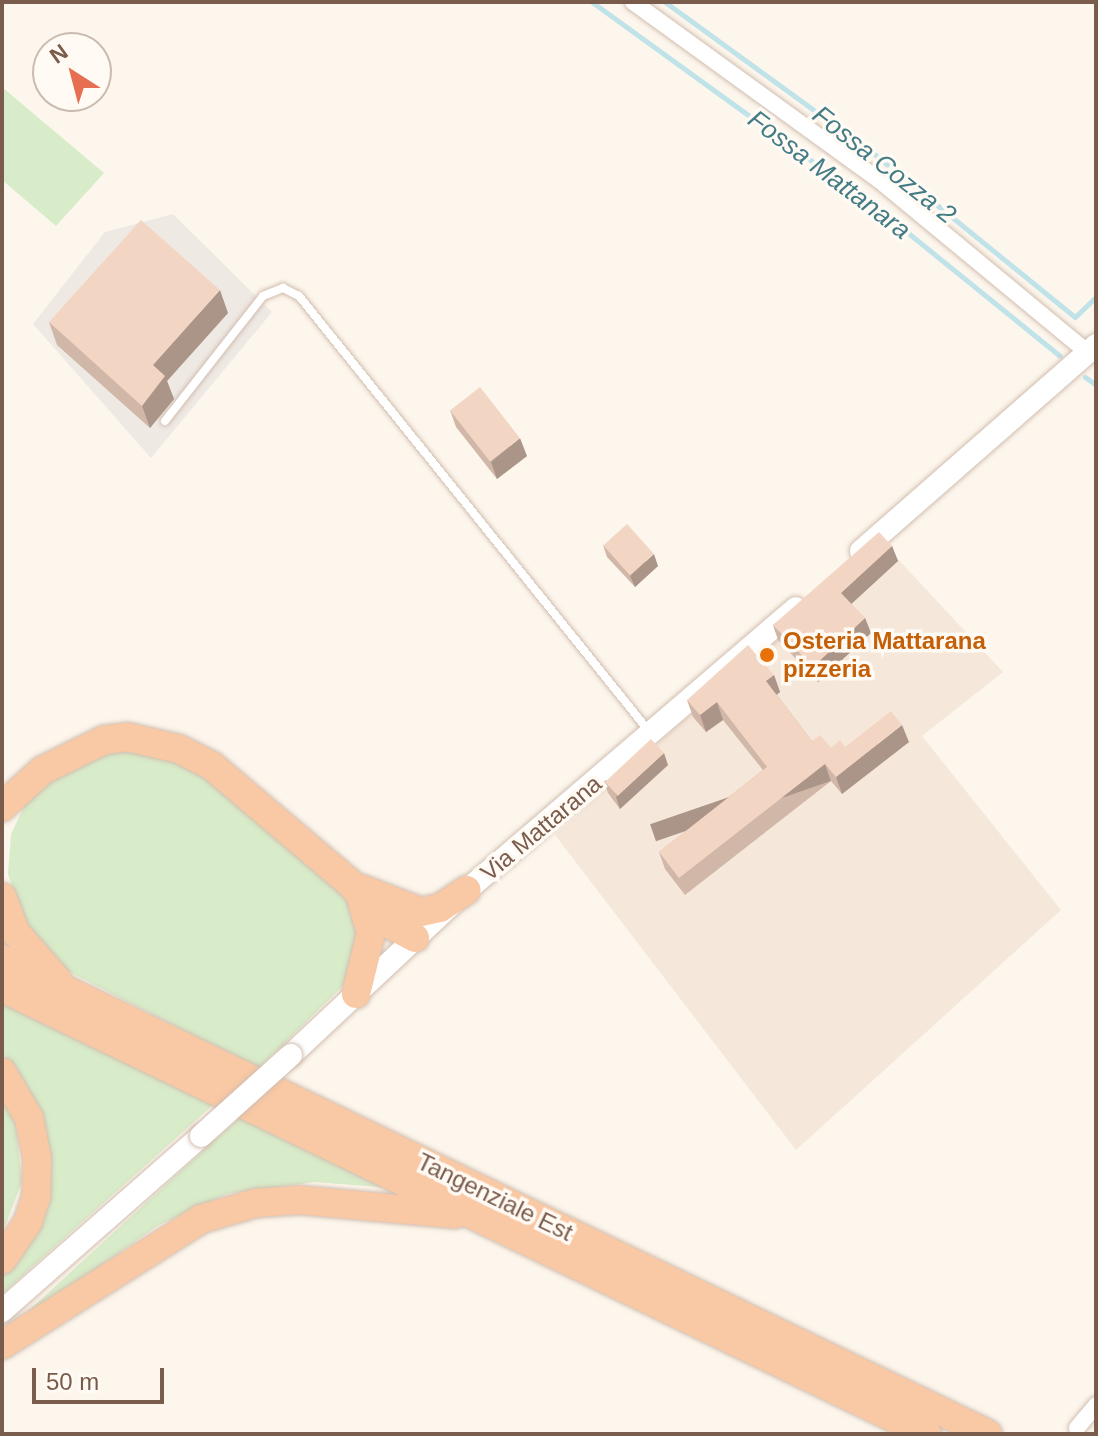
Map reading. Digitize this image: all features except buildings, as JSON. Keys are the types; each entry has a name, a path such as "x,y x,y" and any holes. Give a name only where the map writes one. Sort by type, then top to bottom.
{"highway":[{"path":"2,807 74,750 104,740 127,737 179,749 212,766 351,884 385,922 415,938"},
{"path":"2,830 27,786"},
{"path":"351,884 401,907 432,910 467,890"},
{"path":"351,884 363,900 371,933 356,994"},
{"path":"2,897 16,933 66,990"},
{"path":"401,907 415,938"},
{"name":"Tangenziale Est","path":"2,959 988,1434"},
{"name":"Tangenziale Est","path":"2,988 927,1434"},
{"path":"2,1072 29,1118 37,1158 36,1197 28,1222 2,1260"},
{"path":"2,1345 201,1219 242,1207 299,1200 471,1215"}],"street":[{"path":"633,2 884,184 1093,351 840,569"},
{"name":"Via Mattarana","path":"2,1311 291,1055 467,890 816,590"},
{"path":"1077,1428 1096,1405"}],"lane":[{"path":"165,421 263,296 283,288 299,296 651,734"}],"shaded area":[{"path":"173,214 272,312 151,458 33,324 105,232"},
{"path":"883,543 1003,672 922,736 1061,910 796,1150 555,835"}],"green space":[{"path":"2,87 104,173 56,226 2,180"},
{"path":"119,747 191,765 348,898 363,928 348,981 258,1069 58,966 30,939 8,874 11,834 27,800 41,784"},
{"path":"2,999 215,1103 2,1294 2,1275 16,1255 35,1103 2,1051"},
{"path":"2,1088 15,1117 22,1182 2,1234"},
{"path":"243,1114 390,1188 315,1182 227,1194 159,1225 2,1335"}],"waterway":[{"name":"Fossa Mattanara","path":"592,2 881,211 1060,356"},
{"name":"Fossa Cozza 2","path":"665,2 873,153 1075,317 1096,297"},
{"name":"Fossa Mattanara","path":"1085,377 1096,385"}],"place":[{"name":"Osteria Mattarana pizzeria","path":"767,655"}]}
